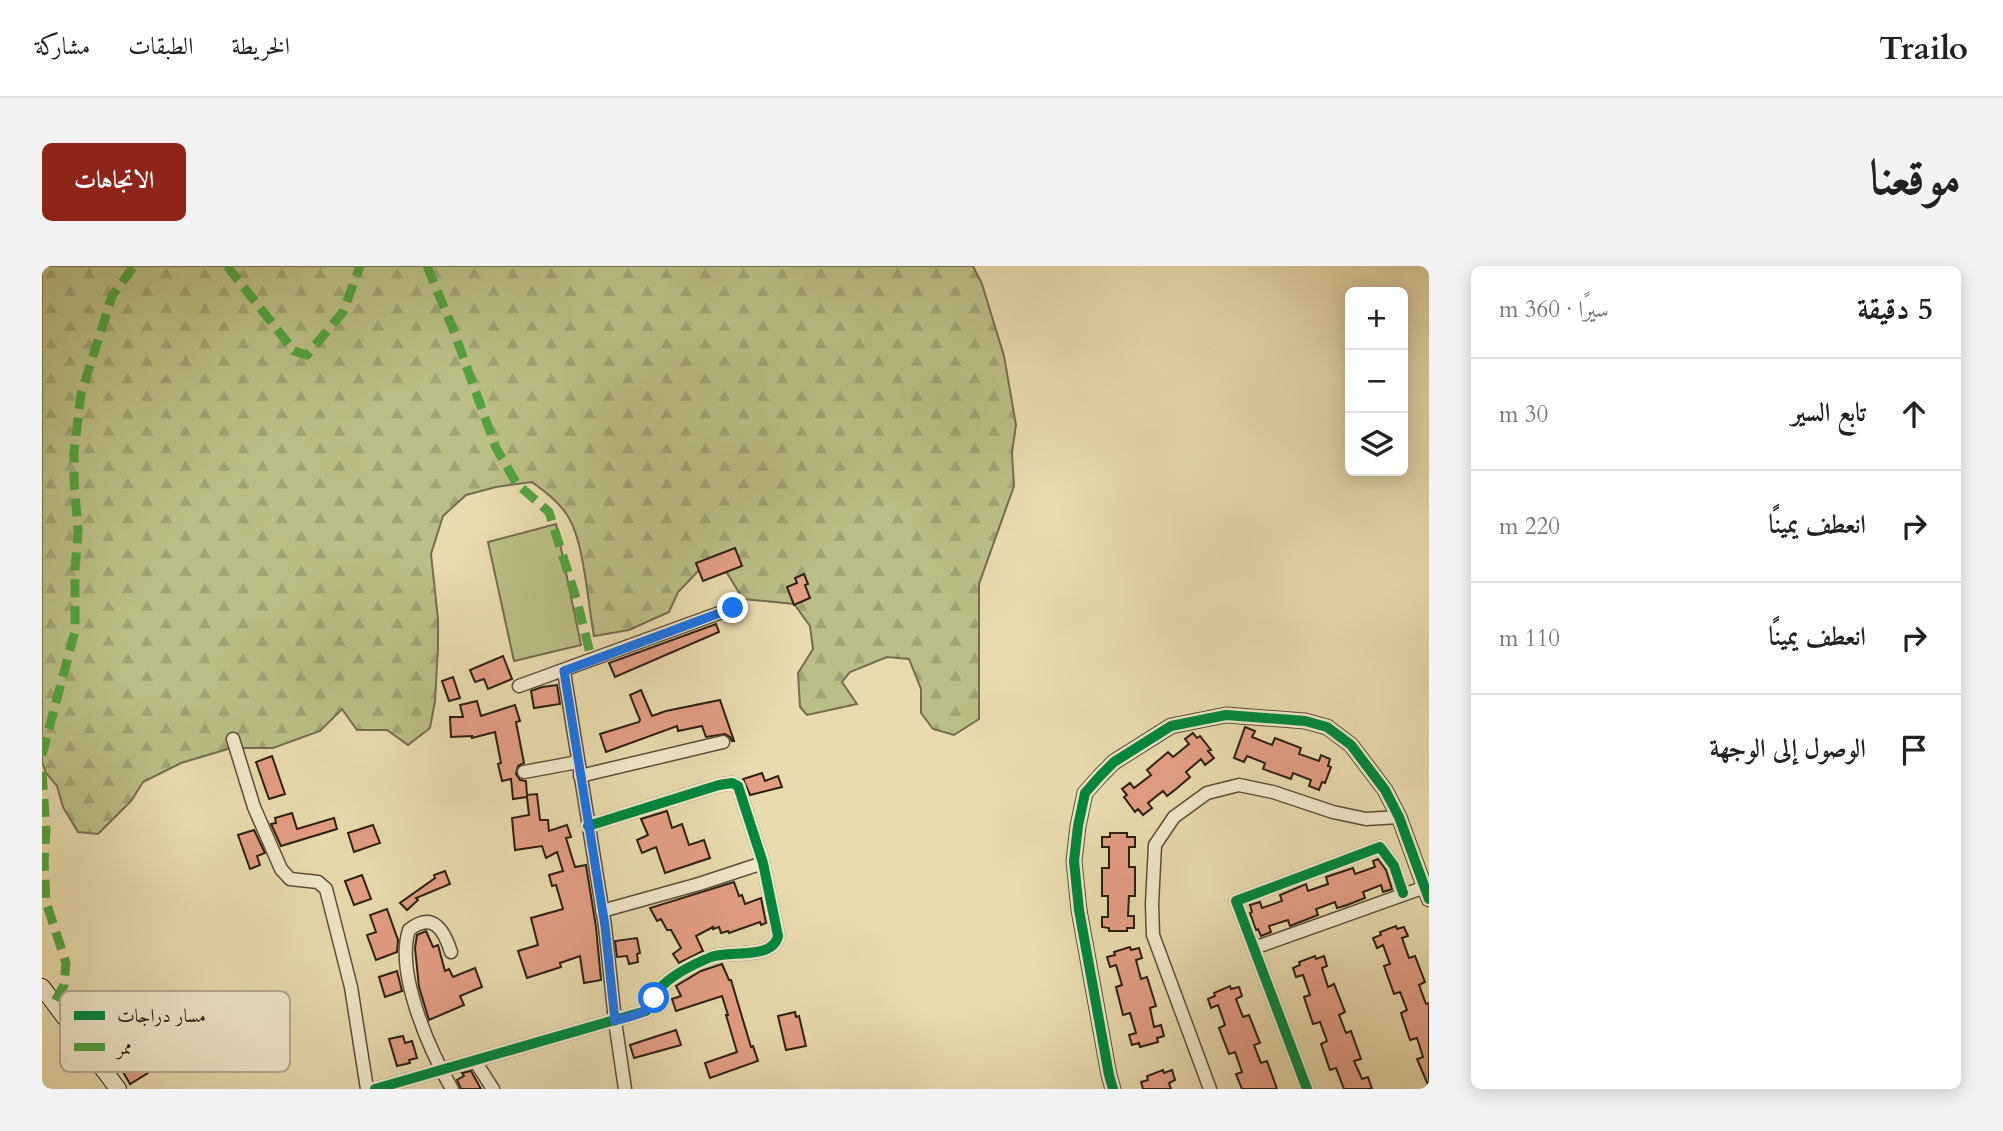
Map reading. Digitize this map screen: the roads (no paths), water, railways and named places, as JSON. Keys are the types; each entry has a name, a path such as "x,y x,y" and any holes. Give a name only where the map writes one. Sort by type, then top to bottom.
{"main road":[{"path":"42,987 48,1005 60,1019"},
{"path":"104,1072 118,1089"}],"street":[{"path":"519,686 733,608"},
{"path":"564,671 602,911 625,1089"},
{"path":"1113,1089 1079,910 1074,861 1085,793 1114,762 1171,726 1226,715 1305,721 1327,727 1351,746 1385,790 1399,817 1427,893 1402,894 1254,948"},
{"path":"233,739 254,807 281,870 290,879 318,882 326,889 351,987 367,1089"},
{"path":"580,776 723,742"},
{"path":"524,772 578,762"},
{"path":"375,1089 646,1011 658,990 669,980 712,957 760,952 771,949 777,943 778,936 763,863 738,786 732,783 719,785 588,826"},
{"path":"1210,1089 1153,935 1155,845 1174,817 1207,793 1239,785 1273,792 1354,817 1399,817"},
{"path":"1307,1089 1236,901 1380,847 1394,866 1402,894"},
{"path":"602,911 763,863"},
{"path":"451,952 445,934 434,924 424,923 409,930 406,946 409,981 419,1019 452,1089"},
{"path":"475,1061 493,1089"}]}
